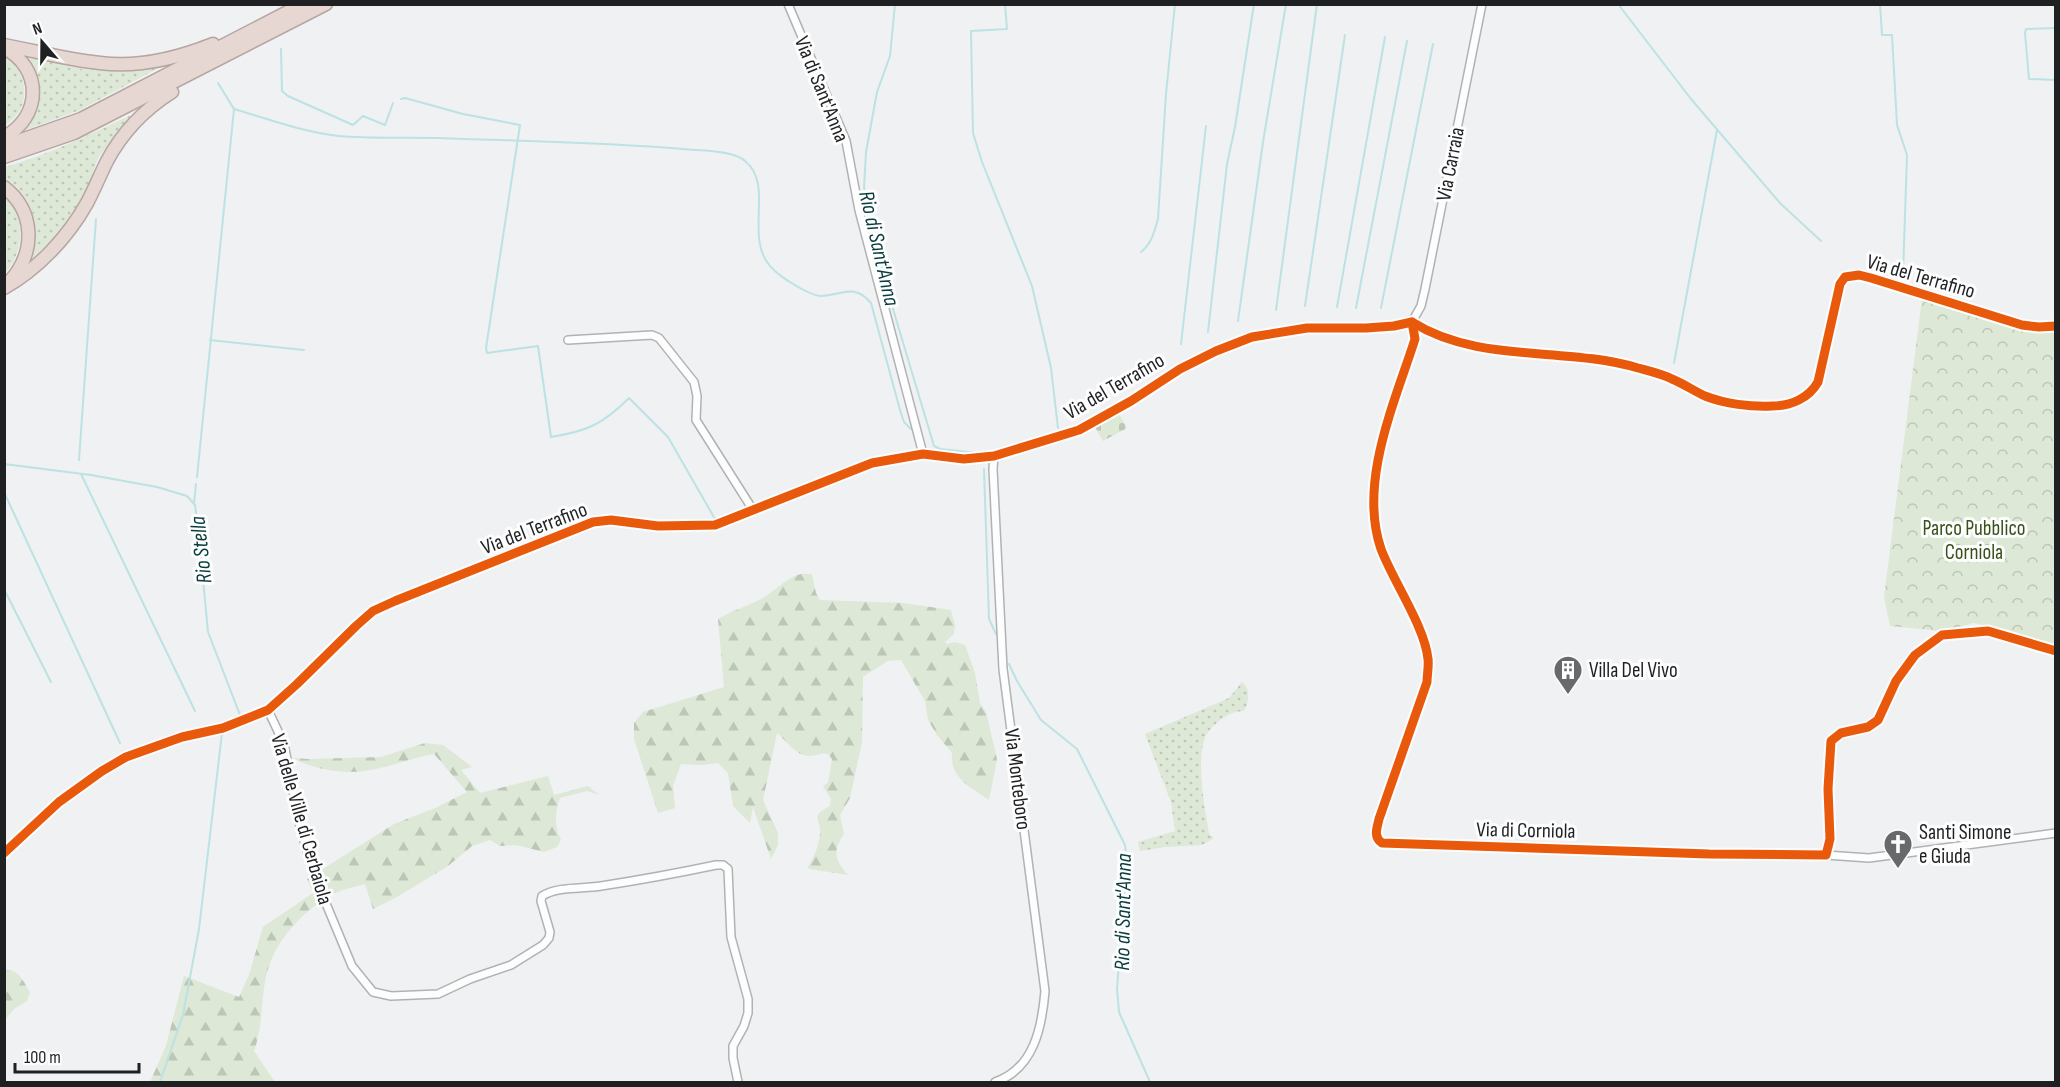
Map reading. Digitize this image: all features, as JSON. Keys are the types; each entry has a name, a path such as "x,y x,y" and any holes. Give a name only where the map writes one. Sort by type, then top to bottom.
{"highway":[{"path":"4,146 81,119 303,4"},
{"path":"4,157 75,133 326,4"},
{"path":"4,46 101,64 125,64 173,58 194,52 265,24"},
{"path":"4,46 23,64 30,77 33,90 32,106 26,118 13,132 4,137"},
{"path":"4,287 40,262 67,232 87,203 116,146 140,116 167,95 233,53"},
{"path":"4,187 24,211 28,222 29,237 21,266 4,287"}],"street":[{"name":"Via di Sant'Anna","path":"788,4 846,141 859,210 923,454"},
{"name":"Via Carraia","path":"1412,322 1423,297 1482,4"},
{"name":"Via del Terrafino","path":"4,853 58,802 126,757 182,737 223,728 268,710 373,611 395,601 593,522 611,520 658,526 716,525 872,463 923,454 964,459 994,456 1079,430 1131,401 1180,369 1216,351 1252,337 1307,328 1366,328 1412,322 1428,332 1455,341 1490,349 1589,358 1635,367 1672,379 1707,397 1738,404 1772,406 1787,405 1812,392 1818,382 1840,284 1845,277 1859,275 1871,278 2022,325 2055,326"},
{"name":"Via di Corniola","path":"1412,322 1415,339 1378,459 1374,506 1381,548 1422,637 1428,658 1427,682 1379,819 1376,834 1378,841 1453,847 1826,855"},
{"path":"568,340 652,335 659,338 694,382 697,396 696,420 753,510"},
{"name":"Via Monteboro","path":"994,456 1004,669 1045,991 1038,1038 1016,1071 995,1083"},
{"path":"2055,651 1988,631 1942,635 1915,655 1896,681 1878,720 1868,728 1840,733 1831,741 1828,789 1830,839 1826,855 1869,858 2055,833"},
{"name":"Via delle Ville di Cerbaiola","path":"268,710 284,744 299,822 312,870 351,966 373,992 391,996 438,994 470,979 511,965 543,945 549,938 550,932 541,901 542,896 550,891 600,887 716,865 728,868 731,937 748,999 748,1013 744,1026 733,1046 738,1083"}],"green space":[{"path":"20,53 82,69 129,71 164,65 80,110 20,132 34,112 40,92 35,73"},
{"path":"5,57 20,72 24,94 19,111 5,126"},
{"path":"131,115 98,158 87,190 60,233 27,263 35,235 33,216 20,190 5,178 5,167 53,150"},
{"path":"5,197 17,214 20,235 16,256 5,273"},
{"name":"Parco Pubblico Corniola","path":"1922,299 2022,325 2055,326 2055,651 2006,636 2001,629 1974,623 1942,631 1890,626 1884,597"},
{"path":"1119,414 1127,428 1103,441 1095,427"},
{"path":"801,574 812,574 820,600 903,603 951,610 955,625 954,634 945,642 965,645 975,673 980,703 986,712 997,759 989,800 958,776 952,762 952,753 928,720 925,701 901,660 887,661 863,677 862,742 850,798 840,815 844,834 837,850 840,865 848,875 808,867 816,851 819,838 819,813 830,806 831,799 823,786 828,783 832,759 828,754 804,755 796,751 777,733 763,800 778,833 778,845 771,859 753,807 750,823 733,806 728,773 718,763 681,764 673,786 675,808 658,813 634,739 634,723 643,712 724,687 718,619 761,599 790,578"},
{"path":"1242,682 1247,688 1248,696 1244,711 1231,714 1217,723 1206,735 1203,745 1201,770 1203,798 1209,834 1214,838 1202,845 1140,851 1138,842 1175,831 1171,802 1145,734 1229,698"},
{"path":"425,743 443,745 472,767 461,770 480,793 548,776 554,795 588,786 599,795 587,791 560,798 556,819 561,840 557,847 544,852 516,845 500,846 490,840 472,846 448,866 373,909 365,884 334,894 310,910 284,937 268,969 254,1051 275,1082 150,1082 166,1046 184,976 239,997 249,975 263,927 313,893 307,879 394,824 435,808 467,792 434,754 379,768 351,772 321,768 293,758 381,757"},
{"path":"5,970 14,971 30,992 27,1001 14,1009 5,1020"}],"waterway":[{"name":"Rio di Sant'Anna","path":"895,4 890,56 877,92 866,152 864,188 890,299 934,446 940,449 978,453"},
{"path":"1005,4 1007,29 971,31 973,133 982,162 1032,286 1051,368 1058,428"},
{"path":"1141,252 1150,241 1158,219 1166,94 1175,4"},
{"path":"1208,332 1227,164 1254,4"},
{"path":"1238,321 1263,142 1286,4"},
{"path":"1276,310 1317,4"},
{"path":"1618,4 1691,99 1780,203 1821,241"},
{"path":"1880,4 1882,35 1892,35 1897,125 1907,155 1903,275"},
{"path":"2056,28 2026,29 2025,33 2029,79 2056,80"},
{"path":"1305,306 1345,35"},
{"path":"1337,307 1385,37"},
{"path":"1356,308 1407,41"},
{"path":"1381,308 1433,44"},
{"path":"281,49 282,91 288,96 353,125 363,116 385,125 393,103"},
{"path":"197,477 234,109 218,83"},
{"path":"401,99 405,98 463,114 520,125 487,353 538,346 551,437 594,425 629,398 668,437 715,519"},
{"path":"234,109 299,128 339,136 622,145 716,152 740,157 754,171 758,184 760,244 765,258 774,270 810,293 821,296 853,292 859,293 871,303 900,410 904,422 911,429"},
{"path":"1181,344 1206,126"},
{"path":"1674,363 1717,130"},
{"path":"79,460 96,219"},
{"path":"210,340 304,350"},
{"name":"Rio Stella","path":"4,464 91,475 157,487 187,496 195,505 208,632 240,715"},
{"name":"Rio di Sant'Anna","path":"984,469 989,619 996,634"},
{"path":"81,474 195,711"},
{"path":"194,504 196,484"},
{"path":"4,492 120,743"},
{"path":"4,589 51,682"},
{"name":"Rio di Sant'Anna","path":"1009,664 1041,720 1077,749 1125,845 1127,860 1117,989 1119,1012 1150,1082"},
{"name":"Rio Stella","path":"160,1082 183,1015 199,929 222,733"}],"cycle path":[{"path":"4,853 59,802 126,757 182,737 223,728 268,710 373,611 395,601 593,522 611,520 658,526 715,525 872,463 923,454 964,459 994,456 1079,430 1131,401 1180,369 1216,351 1252,337 1307,328 1366,328 1412,322 1438,335 1465,344 1610,361 1664,376 1713,399 1738,404 1779,406 1804,397 1818,382 1840,284 1845,277 1859,275 1871,278 2022,325 2056,326"},
{"path":"1412,322 1415,339 1389,415 1376,470 1375,523 1386,562 1426,646 1428,668 1427,682 1379,819 1377,835 1382,843 1709,854 1826,855 1830,839 1828,789 1831,741 1841,733 1868,727 1878,720 1896,681 1915,655 1942,635 1988,631 2056,651"}],"place":[{"name":"Villa Del Vivo","path":"1568,696"},
{"name":"Santi Simone e Giuda","path":"1898,870"}]}
